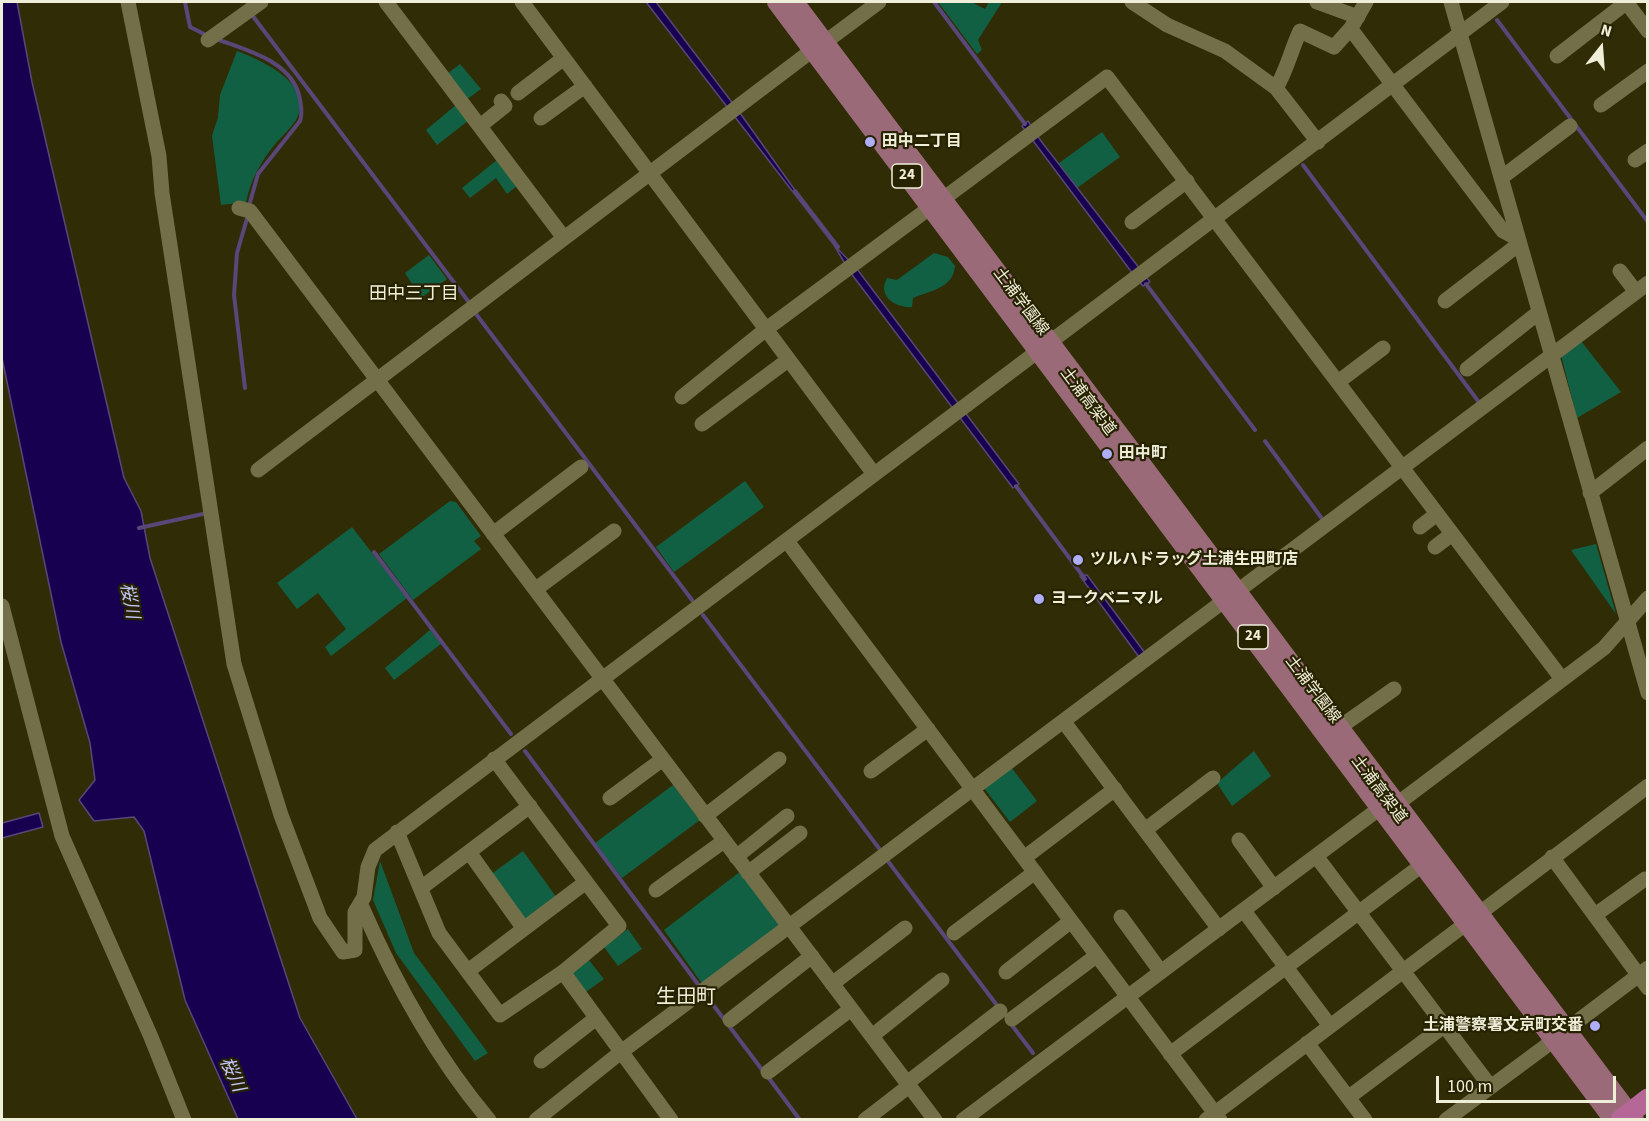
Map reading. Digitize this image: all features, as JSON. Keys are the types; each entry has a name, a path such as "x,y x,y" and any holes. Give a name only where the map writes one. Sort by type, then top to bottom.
{"highway":[{"path":"1624,1118 1647,1099"}],"main road":[{"name":"土浦学園線","path":"776,2 1044,346 1624,1118"},
{"name":"土浦高架道","path":"785,2 1624,1118"},
{"name":"土浦学園線","path":"795,2 943,199 1044,346"},
{"name":"土浦学園線","path":"1232,595 1340,728 1389,806 1422,865 1473,918 1554,1040 1624,1118"}],"street":[{"path":"128,2 159,156 162,193 234,664 302,873 320,918 343,952 356,950 356,912 361,905 368,867 375,850 1502,2"},
{"path":"208,40 261,2"},
{"path":"386,2 564,238"},
{"path":"522,2 874,474"},
{"path":"832,37 879,2"},
{"path":"1132,2 1167,25 1224,51 1276,88 1317,142"},
{"path":"1317,2 1355,22 1394,84 1503,231 1519,242"},
{"path":"1276,88 1285,72 1291,50 1300,31 1334,47 1355,22 1366,2"},
{"path":"1451,2 1647,693"},
{"path":"1557,56 1626,2 1647,31"},
{"path":"258,470 806,55"},
{"path":"518,93 564,58"},
{"path":"1601,105 1647,71"},
{"path":"943,199 1107,77 1562,679"},
{"path":"541,118 585,86"},
{"path":"480,126 505,106 501,101"},
{"path":"1501,178 1570,126"},
{"path":"1132,222 1187,181"},
{"path":"239,208 250,211 935,1119"},
{"path":"682,398 765,330 924,212"},
{"path":"1445,302 1519,242"},
{"path":"536,1119 621,1052 1642,287 1620,271"},
{"path":"1467,369 1538,313"},
{"path":"1338,382 1383,348"},
{"path":"702,424 788,360"},
{"path":"1590,493 1647,448"},
{"path":"493,534 581,467"},
{"path":"1420,527 1437,514"},
{"path":"536,589 614,531"},
{"path":"1435,547 1452,534"},
{"path":"787,541 1170,1054 1214,1117 1307,1043 1647,786"},
{"path":"963,1119 1316,856 1389,806 1604,648 1628,624 1647,598"},
{"path":"2,606 62,836 151,1037 184,1119"},
{"path":"2,654 12,665 18,667"},
{"path":"1340,728 1394,689"},
{"path":"1064,722 1219,929"},
{"path":"871,771 928,729"},
{"path":"397,832 439,933 500,1015 562,972 619,926 494,759"},
{"path":"610,798 663,759"},
{"path":"705,816 779,759"},
{"path":"1145,830 1213,778"},
{"path":"1024,858 1115,789"},
{"path":"421,888 530,806"},
{"path":"736,857 787,816"},
{"path":"748,873 800,833"},
{"path":"1239,840 1274,888"},
{"path":"656,890 724,841"},
{"path":"469,852 524,929"},
{"path":"1316,856 1490,1086"},
{"path":"1552,856 1644,977 1574,1024"},
{"path":"1170,1054 1422,865"},
{"path":"954,933 1035,872"},
{"path":"1595,915 1645,879"},
{"path":"468,971 586,882"},
{"path":"361,905 381,951 442,1057 489,1119"},
{"path":"1244,910 1330,1026"},
{"path":"1120,917 1161,972"},
{"path":"1006,972 1071,921"},
{"path":"832,984 905,928"},
{"path":"730,1020 812,956"},
{"path":"865,1119 908,1085 1006,1015 1096,956"},
{"path":"562,972 671,1119"},
{"path":"872,1036 942,981"},
{"path":"768,1072 851,1009"},
{"path":"541,1061 595,1018"},
{"path":"1349,1097 1444,1026"},
{"path":"1446,1119 1554,1040"},
{"path":"1307,1043 1365,1119"}],"green space":[{"path":"938,2 971,2 985,9 989,2 1002,2 978,40 982,50 977,54"},
{"path":"237,51 283,76 293,85 299,96 300,107 296,120 275,144 253,179 246,202 221,205 212,136 218,117 220,95"},
{"path":"460,64 481,89 466,100 447,74"},
{"path":"456,105 468,121 437,145 426,130"},
{"path":"1102,132 1120,157 1077,188 1059,163"},
{"path":"497,160 517,186 507,194 496,178 470,198 462,188"},
{"path":"934,253 948,257 955,266 946,284 913,298 912,307 889,300 884,290 887,278 897,280"},
{"path":"429,255 447,279 421,298 405,273"},
{"path":"1581,341 1621,392 1577,418 1561,355"},
{"path":"745,481 764,507 674,572 656,547"},
{"path":"450,501 456,502 481,536 474,541 481,549 413,600 379,554"},
{"path":"352,527 407,598 331,656 325,647 346,629 318,593 297,609 277,583"},
{"path":"1596,544 1616,614 1571,550"},
{"path":"430,630 441,644 394,680 385,668"},
{"path":"1254,751 1271,776 1232,806 1217,783"},
{"path":"1011,767 1037,801 1010,822 984,788"},
{"path":"673,785 700,820 622,878 595,843"},
{"path":"523,851 557,898 526,921 490,875"},
{"path":"380,861 414,953 488,1053 475,1061 396,953 373,900"},
{"path":"741,871 782,926 703,985 664,930"},
{"path":"628,929 642,949 618,966 604,947"},
{"path":"588,959 604,979 583,994 570,978 572,971"}],"water":[{"name":"桜川","path":"2,2 17,2 32,82 124,478 141,511 150,558 300,1018 357,1119 238,1119 185,1000 144,831 134,817 94,821 79,800 95,780 90,743 61,642 2,358"},
{"path":"646,2 656,2 740,113 834,245"},
{"path":"1028,121 1150,282 1143,286 1130,270 1022,126"},
{"path":"834,245 857,269 1019,484 1013,488 850,272"},
{"path":"1087,575 1145,653 1139,657 1080,576"},
{"path":"39,813 43,827 2,838 2,823"}],"waterway":[{"path":"185,2 190,27 206,35"},
{"path":"934,2 1025,124"},
{"path":"252,15 468,301"},
{"path":"1497,20 1648,222"},
{"path":"219,40 256,54 279,67 296,86 300,99 302,113 300,121 258,174 249,206"},
{"path":"1303,165 1478,401"},
{"path":"795,191 838,247"},
{"path":"245,388 234,295 237,253 248,215"},
{"path":"1146,284 1255,430"},
{"path":"476,314 692,600"},
{"path":"1265,441 1323,520"},
{"path":"1016,486 1085,579"},
{"path":"139,528 203,514"},
{"path":"374,552 511,734"},
{"path":"703,615 881,851"},
{"path":"525,751 700,987"},
{"path":"887,860 999,1008"},
{"path":"711,1002 763,1071"},
{"path":"1011,1024 1033,1053"},
{"path":"768,1077 800,1120"}],"place":[{"name":"田中二丁目","path":"870,142"},
{"name":"田中町","path":"1107,454"},
{"name":"ツルハドラッグ土浦生田町店","path":"1078,560"},
{"name":"ヨークベニマル","path":"1039,599"},
{"name":"土浦警察署文京町交番","path":"1595,1026"}],"district":[{"name":"田中三丁目","path":"414,295"},
{"name":"生田町","path":"686,999"}]}
